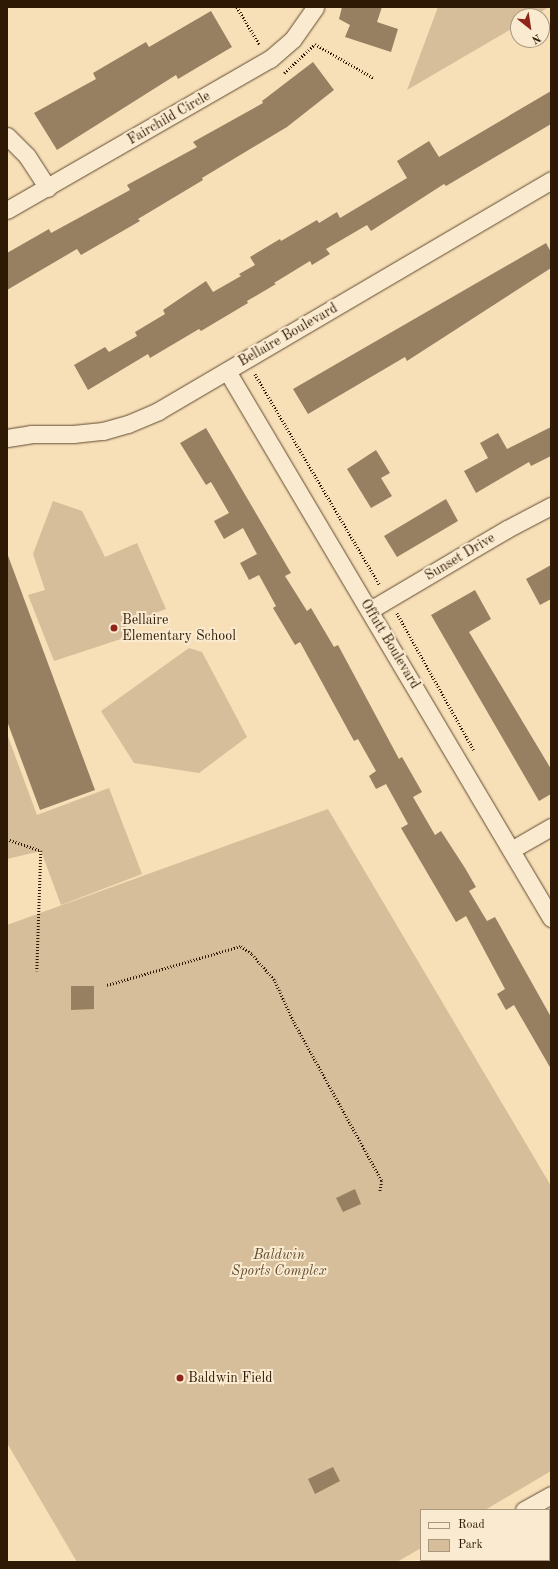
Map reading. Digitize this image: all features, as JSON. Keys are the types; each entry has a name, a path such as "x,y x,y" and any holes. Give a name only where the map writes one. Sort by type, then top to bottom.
{"street":[{"name":"Fairchild Circle","path":"7,210 48,188 270,59 293,39 315,7"},
{"path":"7,136 28,156 48,188"},
{"name":"Bellaire Boulevard","path":"7,438 30,434 72,434 128,424 158,411 551,180"},
{"name":"Offutt Boulevard","path":"227,371 370,610 551,918"},
{"name":"Sunset Drive","path":"370,610 507,529 551,506"},
{"path":"511,850 551,827"},
{"path":"526,1509 551,1495"}],"path":[{"path":"237,7 270,59"},
{"path":"314,44 374,78"},
{"path":"7,839 41,851 37,971"},
{"path":"107,985 240,946 252,954 274,979 294,1022 382,1181 380,1190"}],"green space":[{"path":"438,7 549,7 510,8 510,30 407,90"},
{"path":"53,501 82,511 105,557 137,543 166,609 126,624 124,638 54,661 28,595 45,590 33,554"},
{"path":"189,648 202,652 247,737 199,773 134,763 101,711"},
{"path":"7,734 37,815 109,788 142,874 61,905 41,851 7,859"},
{"name":"Baldwin Sports Complex","path":"328,809 551,1186 551,1471 487,1509 420,1509 420,1549 397,1562 77,1562 7,1443 7,925"}],"building":[{"path":"342,7 382,7 377,22 398,29 391,52 345,37 350,25 339,19"},
{"path":"211,11 232,47 178,79 176,75 57,150 34,113 96,79 93,73 146,42 149,47"},
{"path":"313,62 334,90 287,127 202,178 203,180 138,219 140,221 81,255 77,249 7,290 7,253 49,229 51,233 130,190 127,185 197,147 193,142 263,103 262,101"},
{"path":"551,91 551,124 446,186 444,184 371,231 367,225 326,249 330,254 312,265 310,261 247,301 248,303 201,331 199,329 150,358 148,354 88,390 74,365 105,347 109,352 137,336 135,332 165,314 163,310 206,281 213,292 241,276 239,274 255,265 250,257 280,239 281,241 317,220 319,223 337,212 340,218 407,178 397,161 429,141 439,157"},
{"path":"546,243 551,252 551,268 407,361 405,357 308,414 293,389"},
{"path":"551,427 551,456 531,466 529,462 476,493 464,471 488,458 480,443 498,433 507,449"},
{"path":"206,428 291,573 285,576 307,611 311,608 334,647 338,645 399,759 402,757 422,792 413,797 435,835 441,831 465,868 476,887 469,891 487,921 495,917 551,1017 551,1069 514,1005 506,1010 497,994 505,989 466,916 456,922 401,828 408,824 386,784 376,789 369,776 376,771 358,739 354,741 300,642 295,645 273,608 276,606 259,575 249,580 240,563 257,554 243,528 224,539 214,521 229,513 211,482 206,485 180,443"},
{"path":"376,450 390,473 381,478 392,496 371,508 347,469"},
{"path":"446,499 458,521 397,557 384,536"},
{"path":"7,553 95,790 40,810 7,721"},
{"path":"551,565 551,599 540,605 526,579"},
{"path":"475,590 491,619 469,632 551,769 551,794 539,801 431,615"},
{"path":"71,986 94,986 94,1009 71,1010"},
{"path":"355,1189 361,1204 343,1212 336,1198"},
{"path":"333,1467 340,1481 315,1494 308,1479"}],"place":[{"name":"Bellaire Elementary School","path":"114,628"},
{"name":"Baldwin Field","path":"180,1378"}]}
